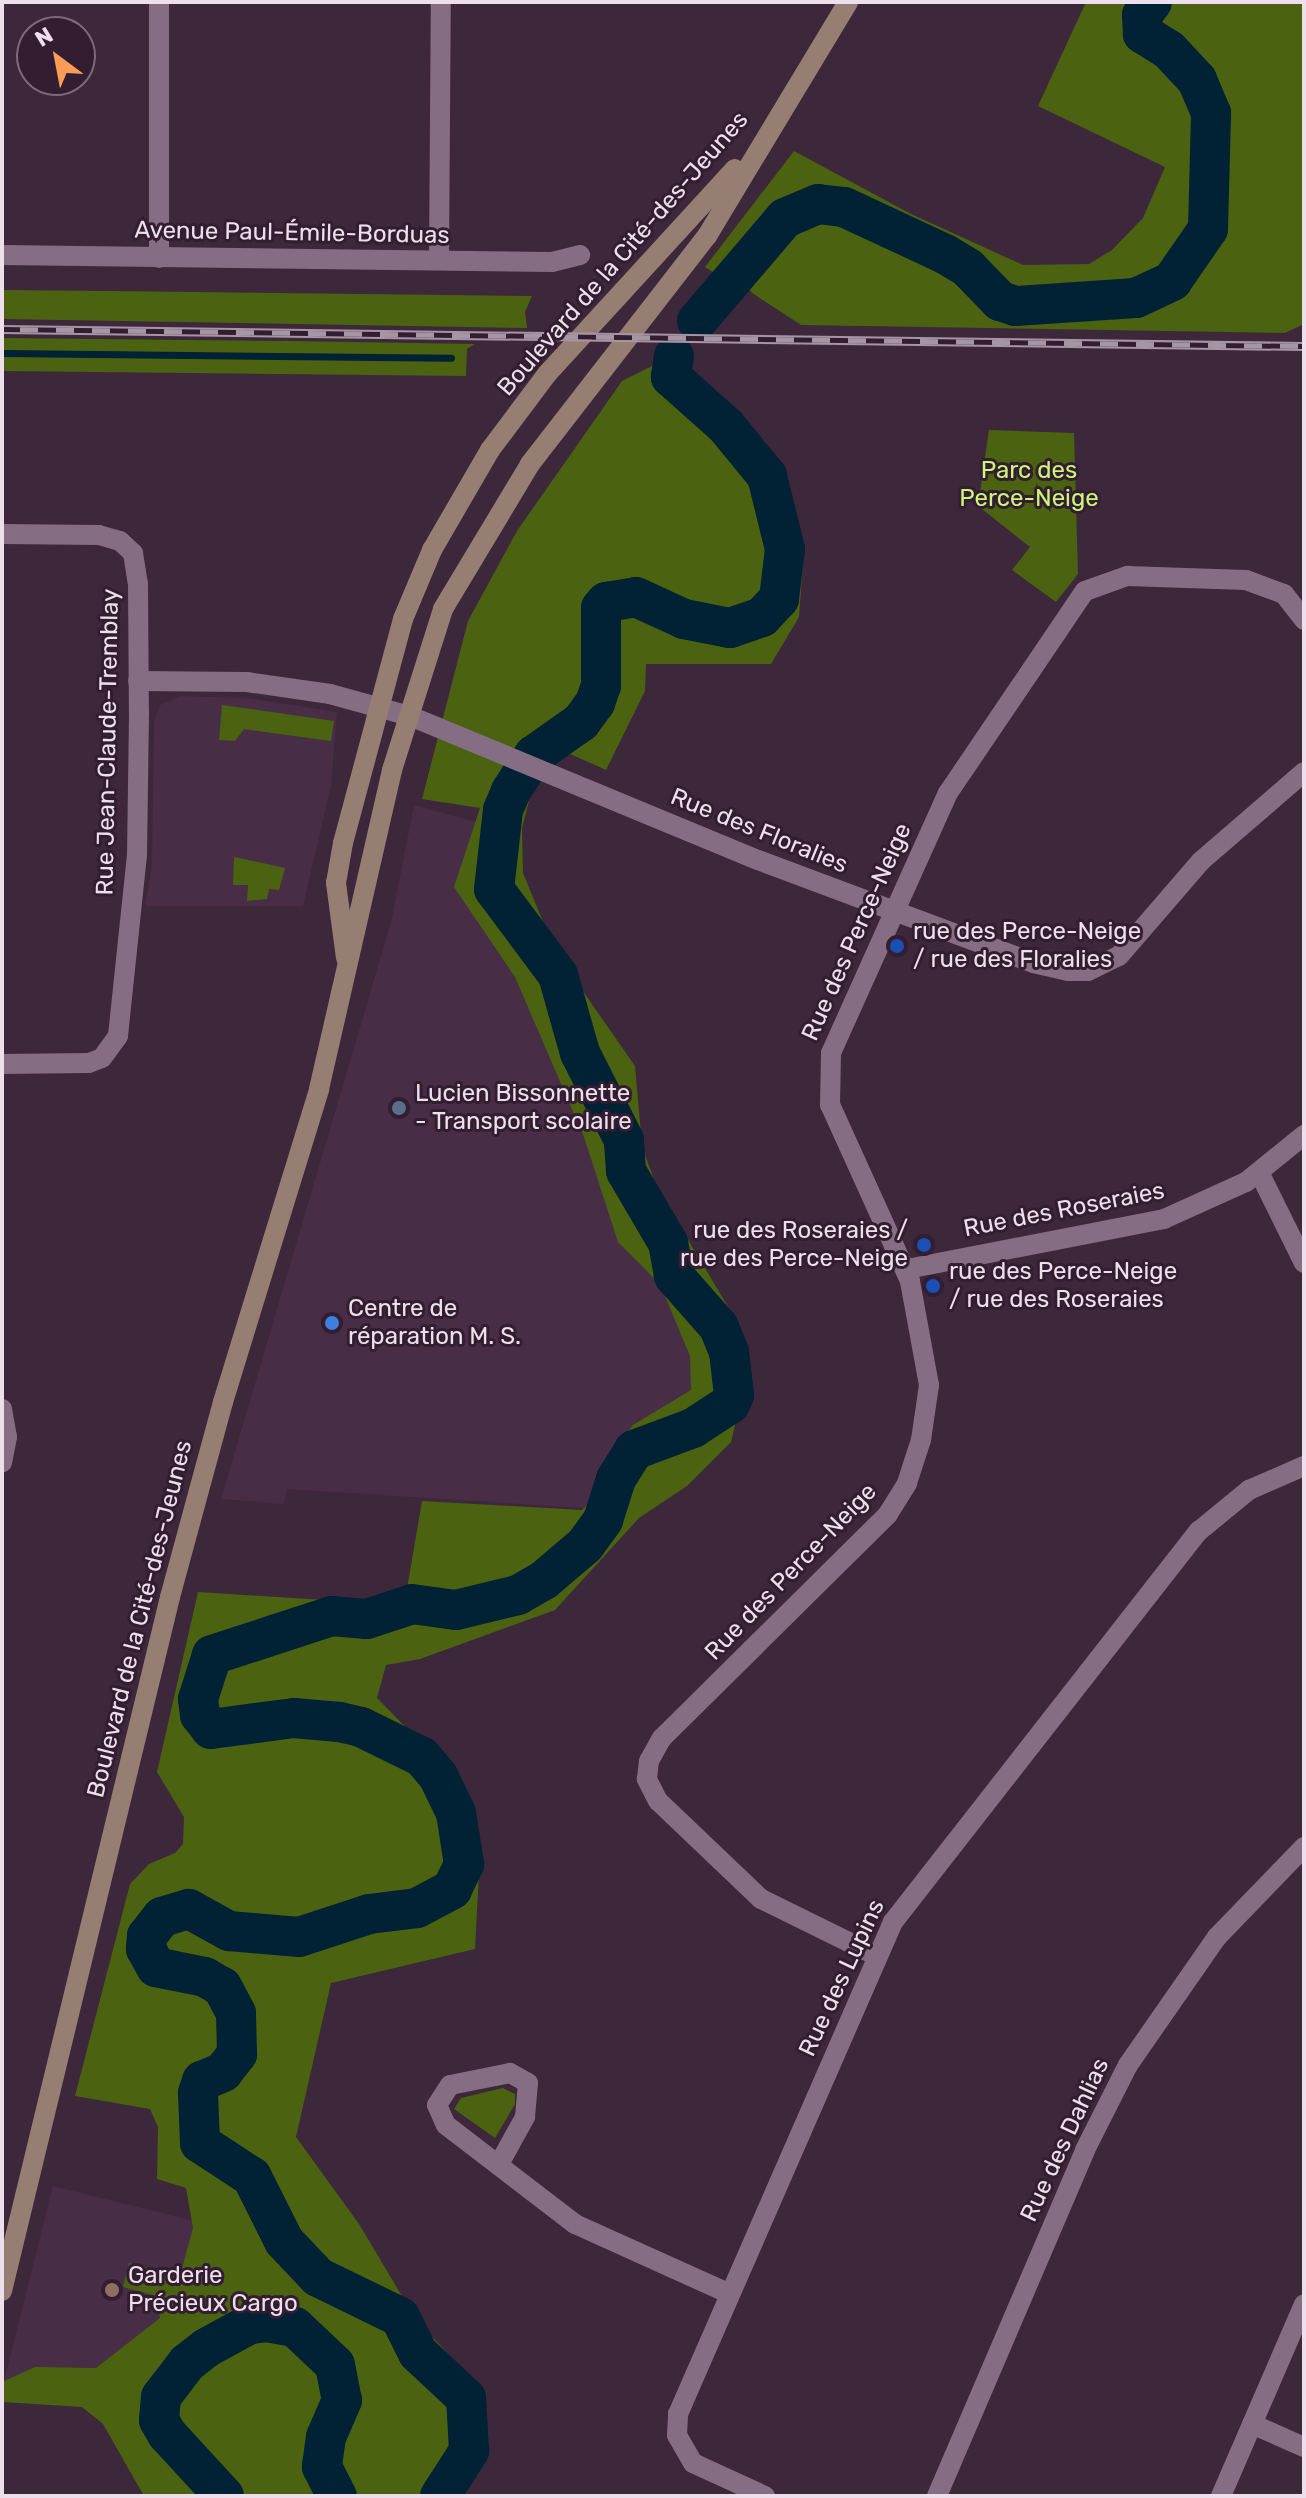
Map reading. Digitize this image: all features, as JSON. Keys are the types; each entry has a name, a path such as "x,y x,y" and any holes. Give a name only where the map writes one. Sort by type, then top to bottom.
{"main road":[{"name":"Boulevard de la Cité-des-Jeunes","path":"2,2291 170,1597 226,1389 319,1089 347,965 367,895 392,770 443,609 486,530 585,388 707,236 848,2"},
{"name":"Boulevard de la Cité-des-Jeunes","path":"347,965 336,883 377,706 411,597 442,529 490,450 547,374 696,217 778,117"}],"street":[{"path":"159,2 159,258"},
{"path":"439,260 441,2"},
{"name":"Avenue Paul-Émile-Borduas","path":"2,255 562,262 580,255"},
{"name":"Rue Jean-Claude-Tremblay","path":"2,534 88,533 128,546 138,571 137,855 118,1036 102,1058 89,1063 2,1064"},
{"name":"Rue des Perce-Neige","path":"877,1956 790,1917 747,1888 658,1801 647,1769 662,1738 792,1614 900,1496 917,1456 929,1396 907,1269 834,1115 827,1085 836,1038 958,775 1072,605 1090,587 1127,576 1246,580 1284,594 1304,620"},
{"name":"Rue des Floralies","path":"138,681 247,682 377,706 410,716 893,911 1049,968 1096,968 1126,949 1235,829 1304,772"},
{"name":"Rue des Roseraies","path":"907,1269 1164,1219 1260,1174 1304,1135"},
{"path":"1260,1174 1304,1263"},
{"path":"2,1409 7,1437 2,1463"},
{"name":"Rue des Lupins","path":"765,2496 693,2463 677,2435 684,2399 877,1956 916,1888 1193,1538 1234,1499 1304,1466"},
{"name":"Rue des Dahlias","path":"937,2496 1085,2150 1128,2065 1217,1937 1304,1847"},
{"path":"499,2164 525,2117 528,2083 510,2073 450,2085 438,2099 442,2119 499,2164 587,2232 730,2294"},
{"path":"1221,2496 1304,2304"},
{"path":"1252,2424 1304,2447"}],"shaded area":[{"path":"180,696 247,698 337,712 331,786 303,906 145,906 152,863 154,721 160,705"},
{"path":"414,805 488,825 722,1351 599,1509 287,1489 284,1504 221,1499 391,922"},
{"name":"Garderie Précieux Cargo","path":"53,2186 194,2221 193,2228 227,2253 161,2318 96,2368 35,2367 4,2381"}],"green space":[{"path":"1086,2 1304,2 1304,324 1285,333 801,325 752,293 730,261 713,272 705,267 794,151 911,214 1023,265 1089,264 1112,250 1143,218 1165,167 1038,106"},
{"path":"2,290 532,296 525,312 527,328 2,319"},
{"path":"2,338 475,344 467,349 466,376 2,371"},
{"path":"652,366 704,386 756,443 786,486 804,549 799,617 771,664 646,664 645,691 606,770 559,749 542,750 522,828 523,873 555,951 635,1066 642,1146 657,1188 739,1325 747,1374 731,1442 687,1486 639,1518 555,1610 420,1659 386,1665 377,1698 437,1759 469,1803 480,1854 475,1949 331,1983 296,2137 359,2224 415,2318 463,2370 484,2410 488,2441 478,2468 454,2496 144,2496 103,2424 82,2407 2,2402 2,2393 4,2381 35,2367 96,2368 160,2318 156,2296 123,2287 129,2263 180,2276 193,2228 186,2188 157,2179 158,2127 150,2109 75,2096 130,1884 149,1864 175,1853 183,1844 184,1817 157,1772 198,1592 388,1604 406,1595 422,1501 582,1510 598,1493 613,1451 633,1425 691,1390 690,1356 660,1284 618,1242 584,1137 515,977 454,887 480,808 422,799 468,621 517,531 622,381"},
{"name":"Parc des Perce-Neige","path":"989,430 1074,433 1078,574 1056,602 1012,570 1030,547 978,506"},
{"path":"222,705 334,721 331,741 244,729 235,741 219,740"},
{"path":"234,857 285,868 279,890 269,889 267,899 247,901 248,885 233,885"},
{"path":"503,2088 515,2094 515,2104 495,2138 454,2109 461,2098"}],"waterway":[{"path":"697,321 785,218 818,204 844,207 945,254 968,268 1000,301 1015,306 1136,298 1172,281 1208,229 1211,113 1197,80 1169,50 1143,34 1142,15 1152,2"},
{"path":"2,353 451,358"},
{"path":"440,2496 469,2451 466,2398 418,2353 400,2317 318,2277 284,2241 252,2177 200,2143 198,2093 202,2081 223,2072 237,2054 236,2013 222,1987 205,1977 156,1967 146,1949 147,1936 162,1917 189,1909 229,1931 299,1937 369,1914 417,1908 452,1889 464,1864 456,1813 438,1776 422,1757 361,1727 339,1722 294,1718 211,1729 200,1715 198,1699 212,1655 332,1616 367,1619 412,1604 456,1610 518,1595 544,1580 585,1545 603,1520 616,1479 634,1450 693,1428 730,1404 734,1395 729,1352 719,1327 674,1276 668,1243 626,1171 624,1140 580,1053 558,975 494,889 503,810 511,791 534,755 581,722 595,703 601,686 601,608 606,602 636,597 684,619 730,628 762,617 779,599 785,549 767,476 726,426 671,377 674,356"},
{"path":"224,2496 167,2434 159,2420 161,2397 187,2363 206,2348 250,2324 266,2322 295,2327 335,2365 342,2400 326,2437 322,2467 337,2496"}],"railway":[{"path":"2,329 1304,346"}],"place":[{"name":"rue des Perce-Neige / rue des Floralies","path":"897,946"},
{"name":"Lucien Bissonnette - Transport scolaire","path":"399,1108"},
{"name":"rue des Roseraies / rue des Perce-Neige","path":"924,1245"},
{"name":"rue des Perce-Neige / rue des Roseraies","path":"933,1286"},
{"name":"Centre de réparation M. S.","path":"332,1323"},
{"name":"Garderie Précieux Cargo","path":"112,2290"}]}
